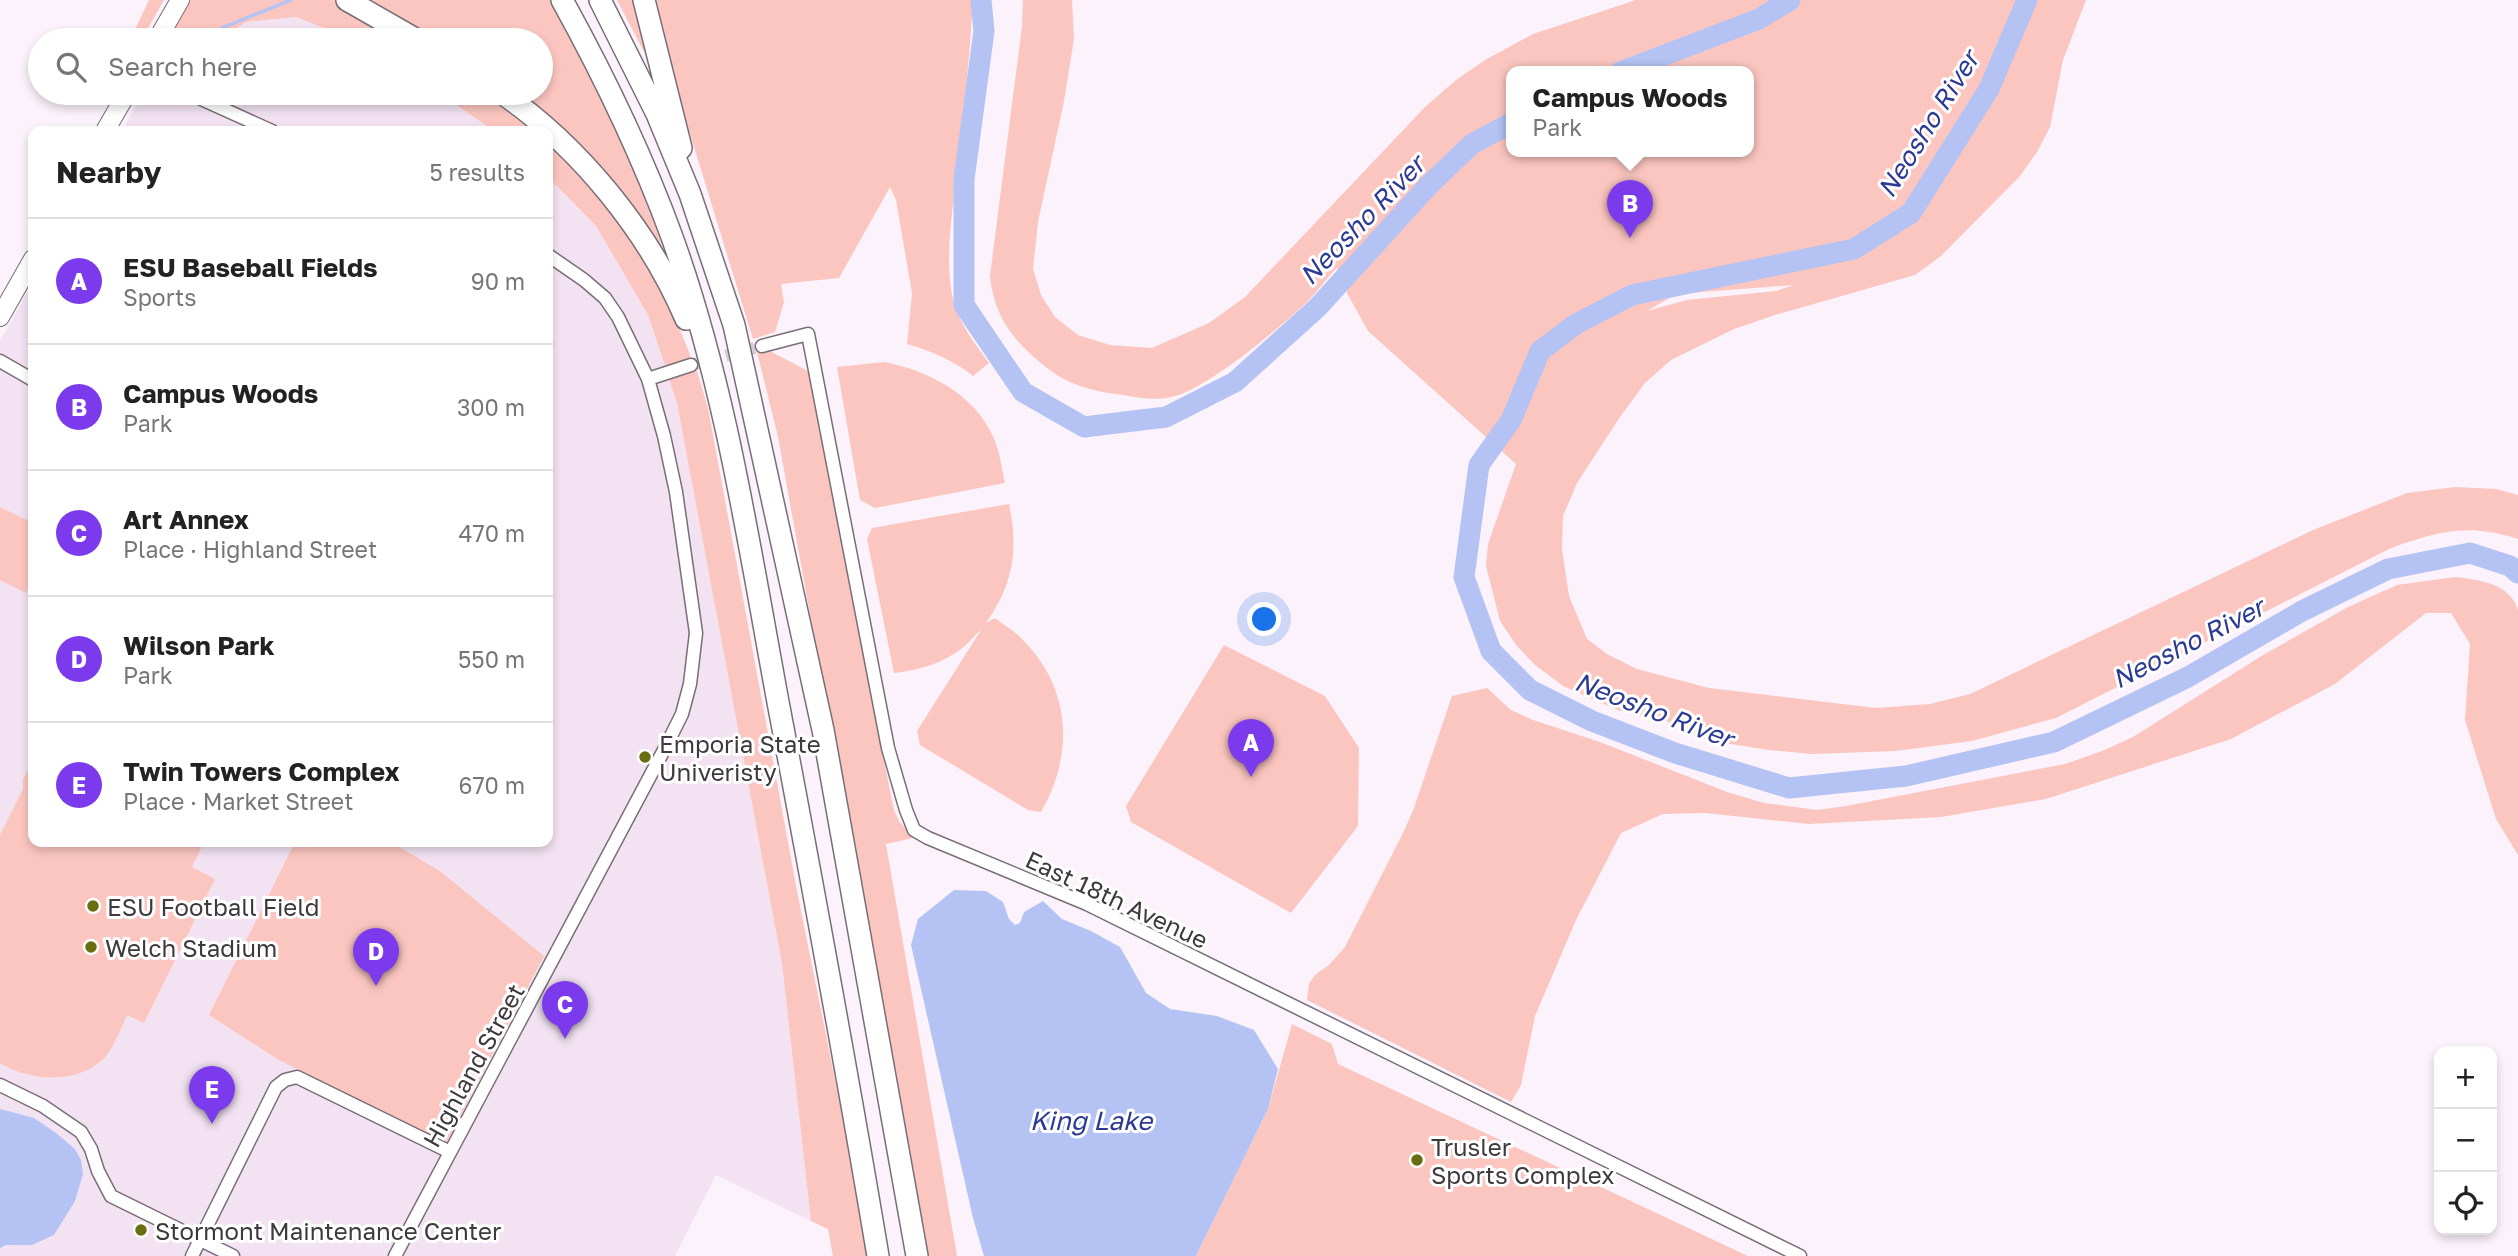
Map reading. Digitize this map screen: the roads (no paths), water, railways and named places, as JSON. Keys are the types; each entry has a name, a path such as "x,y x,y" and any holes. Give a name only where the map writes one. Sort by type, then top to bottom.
{"highway":[{"path":"347,0 396,28"},
{"path":"562,0 598,66 672,236 697,314 726,423 834,996 878,1256"},
{"path":"600,0 657,114 690,194 734,325 823,730 918,1256"},
{"path":"644,0 674,114 690,194"},
{"path":"520,105 543,126"},
{"path":"553,135 609,192 671,285 718,398"}],"main road":[{"path":"164,28 180,0"},
{"path":"108,126 120,105"},
{"path":"0,317 28,268"}],"street":[{"path":"215,105 261,126"},
{"name":"Highland Street","path":"395,1256 547,974 682,714 690,684 696,633 676,492 648,379 618,317 605,298 553,258"},
{"name":"East 18th Avenue","path":"762,346 808,334 888,748 914,830 961,853 1087,904 1800,1256"},
{"path":"0,361 28,377"},
{"path":"648,379 691,365"},
{"path":"192,1256 276,1087 285,1080 297,1077 450,1152"},
{"path":"0,1084 44,1106 81,1132 92,1149 98,1171 111,1196 233,1256"}],"water":[{"name":"King Lake","path":"954,890 986,891 1003,902 1009,919 1015,925 1020,923 1024,912 1043,901 1062,919 1120,947 1146,993 1170,1009 1217,1016 1254,1030 1278,1069 1268,1109 1196,1256 984,1256 911,945 918,919"},
{"path":"0,1109 34,1118 75,1149 81,1160 83,1174 75,1201 54,1235 32,1245 6,1245 0,1248"}],"waterway":[{"path":"222,28 291,0"},
{"name":"Neosho River","path":"981,0 984,31 964,179 964,305 1023,392 1084,427 1166,417 1235,382 1318,307 1429,185 1472,144 1506,126"},
{"name":"Neosho River","path":"1636,66 1759,19 1790,0"},
{"name":"Neosho River","path":"2027,0 1989,89 1911,213 1854,249 1632,295 1576,324 1540,351 1511,420 1479,465 1464,577 1491,651 1530,690 1592,721 1675,753 1789,788 1906,776 2054,742 2188,677 2302,611 2388,569 2470,553 2510,566 2518,573"}],"tunnel":[{"path":"691,365 762,346"}],"place":[{"name":"Campus Woods","path":"1630,238"},
{"name":"Emporia State Univeristy","path":"645,757"},
{"name":"ESU Baseball Fields","path":"1251,777"},
{"name":"ESU Football Field","path":"93,906"},
{"name":"Welch Stadium","path":"91,947"},
{"name":"Wilson Park","path":"376,986"},
{"name":"Art Annex","path":"565,1039"},
{"name":"Twin Towers Complex","path":"212,1124"},
{"name":"Trusler Sports Complex","path":"1417,1160"},
{"name":"Stormont Maintenance Center","path":"141,1230"}]}
